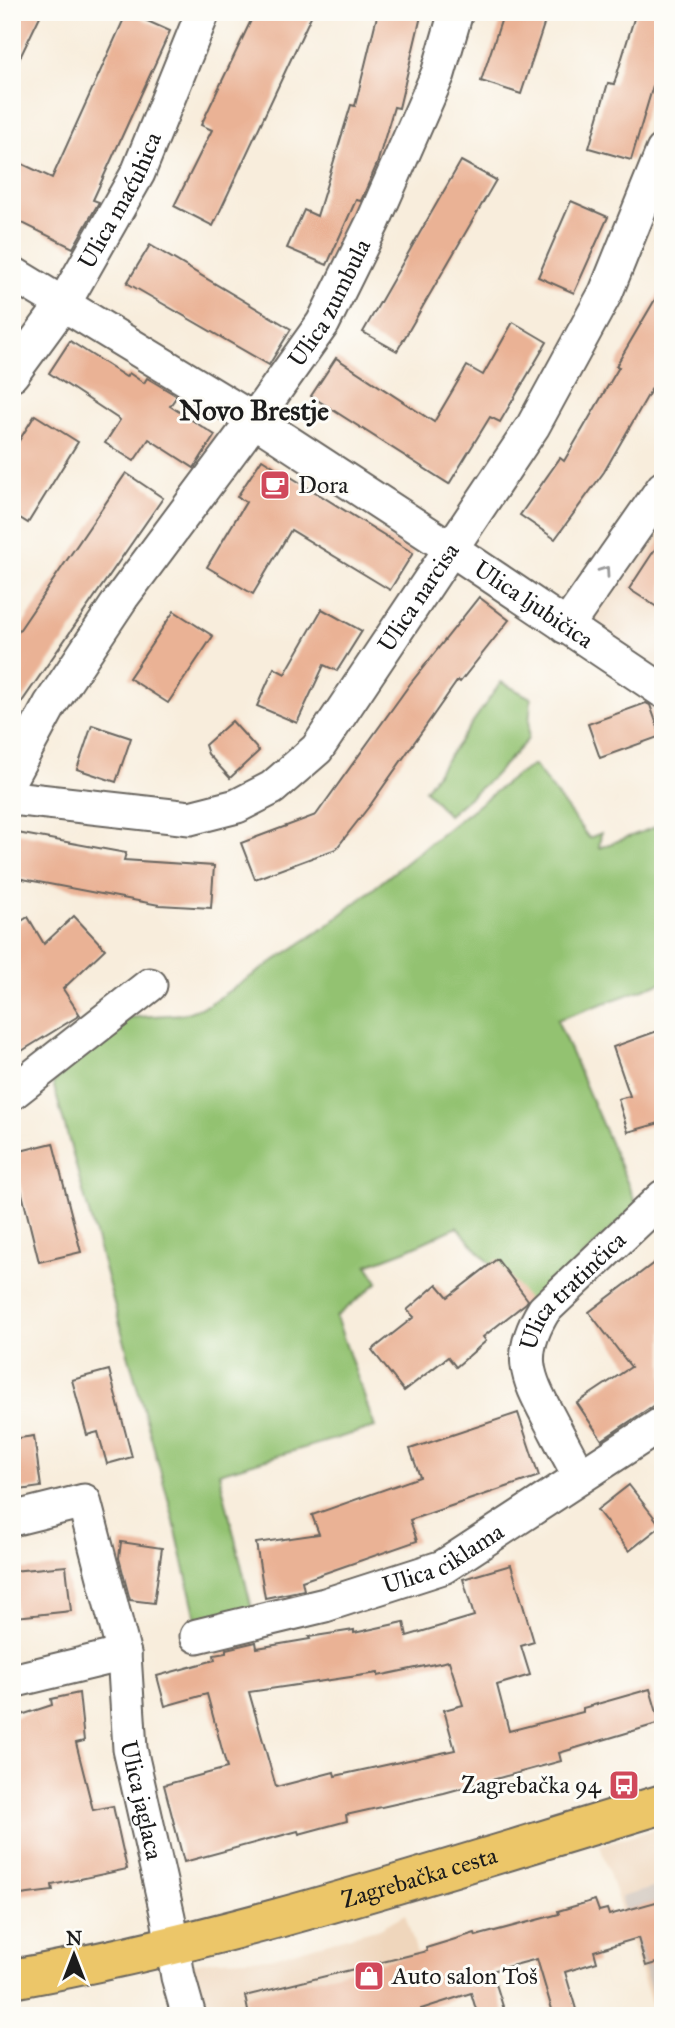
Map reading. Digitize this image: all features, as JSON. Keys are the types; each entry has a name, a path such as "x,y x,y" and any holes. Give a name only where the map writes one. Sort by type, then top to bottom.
{"main road":[{"name":"Zagrebačka cesta","path":"12,1979 298,1913 663,1804"}],"street":[{"name":"Ulica maćuhica","path":"12,374 64,303 138,173 203,12"},
{"name":"Ulica zumbula","path":"12,775 50,705 122,597 323,323 373,222 438,74 456,12"},
{"name":"Ulica narcisa","path":"12,798 190,818 237,806 272,788 317,749 533,426 606,292 663,151"},
{"name":"Ulica ljubičica","path":"12,273 254,420 663,691"},
{"path":"566,627 663,488"},
{"path":"12,1093 150,985"},
{"name":"Ulica tratinčica","path":"580,1476 529,1376 528,1344 532,1329 544,1310 663,1197"},
{"name":"Ulica ciklama","path":"197,1636 326,1605 443,1567 663,1423"},
{"name":"Ulica jaglaca","path":"12,1519 84,1501 124,1654 130,1749 173,1944"},
{"path":"12,1681 124,1654"},
{"path":"173,1944 178,1977 189,2016"}],"shaded area":[{"path":"663,513 663,678 594,632 589,621"},
{"path":"663,1827 663,2016 655,2016 600,1845"},
{"path":"663,1885 663,2016 659,2016 621,1897"},
{"path":"405,1914 436,2016 198,2016 186,1972 194,1964 214,1960 270,1958 380,1928"}],"green space":[{"path":"501,682 531,698 528,739 492,778 448,815 425,790"},
{"path":"534,765 589,838 601,833 599,848 663,824 663,982 557,1020 637,1205 529,1308 457,1227 367,1265 378,1282 336,1317 375,1427 219,1473 252,1609 197,1623 172,1513 53,1083 122,1018 184,1014 208,1005 328,925 515,776"}],"building":[{"path":"12,12 42,12 12,74"},
{"path":"127,12 170,31 93,200 99,202 73,248 12,218 12,159 52,178"},
{"path":"255,12 313,12 213,226 174,206 212,130 201,125"},
{"path":"378,12 422,12 399,108 394,107 377,164 361,201 356,200 327,265 287,248 304,210 317,216 351,105 355,106"},
{"path":"504,12 548,12 521,94 481,81"},
{"path":"636,12 663,12 663,81 655,79 631,160 589,148 608,83 614,84"},
{"path":"461,161 496,180 397,351 363,332"},
{"path":"571,201 608,217 574,293 538,277"},
{"path":"150,245 291,329 269,365 127,283"},
{"path":"663,286 663,369 604,472 555,539 520,515 560,458 564,461"},
{"path":"513,322 547,342 500,422 490,417 449,484 311,396 336,358 434,422 467,366 483,375"},
{"path":"70,341 126,377 129,373 144,383 147,378 177,396 170,406 215,435 194,468 149,439 134,461 105,443 120,420 49,373"},
{"path":"35,415 78,442 28,523 12,513 12,452"},
{"path":"262,459 413,553 390,590 291,530 253,594 207,567 246,502 237,497"},
{"path":"126,473 163,498 12,716 12,641"},
{"path":"663,537 663,611 629,589"},
{"path":"479,597 509,620 460,682 458,680 336,849 255,879 241,843 316,815 410,684"},
{"path":"322,609 362,631 337,671 324,665 297,723 257,706 274,668 285,674"},
{"path":"174,611 213,636 168,703 129,678"},
{"path":"646,703 650,705 661,736 600,758 588,724"},
{"path":"232,721 259,751 230,778 208,754 205,745"},
{"path":"92,725 131,738 116,782 77,769"},
{"path":"12,832 126,853 124,860 214,866 211,908 159,905 12,877"},
{"path":"74,916 105,949 63,989 80,1015 12,1057 12,927 28,917 44,944"},
{"path":"663,1029 663,1122 628,1132 618,1099 630,1096 613,1047"},
{"path":"53,1143 81,1252 39,1262 12,1153"},
{"path":"663,1256 663,1399 602,1440 577,1403 631,1367 589,1312"},
{"path":"497,1259 528,1300 526,1303 483,1337 486,1341 456,1367 448,1357 404,1391 372,1350 414,1317 407,1310 437,1284 448,1297"},
{"path":"109,1370 132,1457 107,1464 98,1432 87,1435 72,1380"},
{"path":"518,1413 539,1476 410,1520 417,1541 302,1581 304,1590 265,1598 256,1543 319,1534 312,1515 420,1477 410,1449"},
{"path":"34,1436 41,1487 12,1491 12,1439"},
{"path":"629,1485 661,1526 629,1551 597,1510"},
{"path":"121,1542 162,1548 154,1603 130,1600 119,1558"},
{"path":"511,1565 534,1642 521,1646 530,1675 497,1685 509,1731 583,1712 583,1708 650,1689 660,1723 559,1753 561,1761 444,1793 346,1815 347,1821 299,1834 298,1831 184,1862 164,1785 227,1768 207,1694 165,1706 157,1676 215,1660 214,1655 226,1653 226,1649 256,1642 257,1648 354,1630 354,1633 404,1622 407,1636 474,1616 463,1579","holes":["449,1661 463,1705 444,1710 455,1750 335,1776 334,1772 276,1787 249,1692 378,1673 378,1676"]},
{"path":"66,1566 71,1611 16,1617 12,1571"},
{"path":"79,1693 84,1741 76,1743 93,1810 113,1806 127,1869 52,1885 53,1891 12,1896 12,1831 20,1828 12,1798 12,1718 52,1705 51,1699"},
{"path":"595,1900 599,1911 607,1909 609,1915 663,1900 663,1961 646,1966 638,1938 594,1951 597,1962 565,1972 578,2016 554,2016 537,1959 492,1971 506,2016 478,2016 471,1993 421,2009 422,2016 249,2016 245,1996 427,1951 426,1948 475,1933 476,1936 559,1914 558,1911"}],"place":[{"name":"Dora","path":"275,485"},
{"name":"Zagrebačka 94","path":"624,1785"},
{"name":"Auto salon Toš","path":"369,1976"}],"district":[{"name":"Novo Brestje","path":"254,410"}]}
